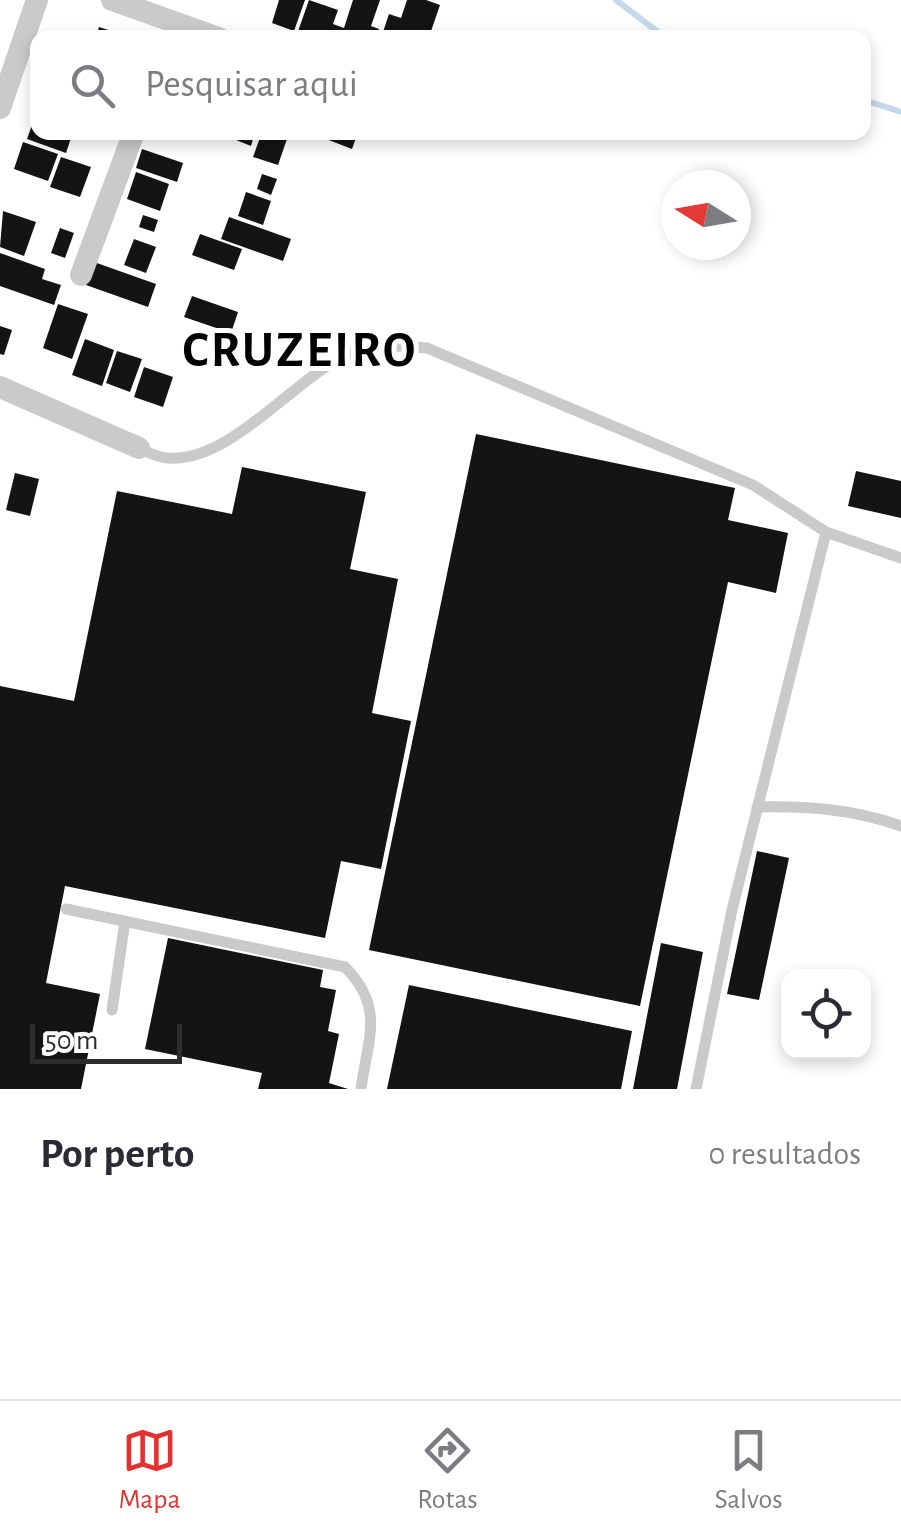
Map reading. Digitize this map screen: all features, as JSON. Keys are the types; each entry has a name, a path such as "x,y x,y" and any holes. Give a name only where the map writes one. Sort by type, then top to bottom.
{"street":[{"path":"0,108 37,0"},
{"path":"112,0 172,29"},
{"path":"81,275 131,140"},
{"path":"0,387 139,448"}],"lane":[{"path":"139,448 164,458 194,456 226,442 345,355 376,345 427,348 753,485 826,532 901,558"},
{"path":"696,1089 757,807 826,532"},
{"path":"757,807 816,806 865,813 901,826"},
{"path":"66,909 345,967 364,986 372,1011 360,1089"},
{"path":"112,1010 125,921"}],"building":[{"path":"279,0 305,0 294,30 272,23"},
{"path":"309,0 338,10 333,24 344,28 353,0 380,0 371,26 379,30 298,30"},
{"path":"407,0 440,5 431,30 384,30 389,14 401,18"},
{"path":"30,130 30,140 70,140 66,153 27,139"},
{"path":"259,140 287,140 278,165 253,157"},
{"path":"329,140 355,140 352,149"},
{"path":"23,142 58,154 48,181 14,169"},
{"path":"142,149 183,163 177,182 136,168"},
{"path":"61,157 91,167 80,197 50,187"},
{"path":"136,172 169,184 160,211 127,199"},
{"path":"262,174 277,179 271,195 257,189"},
{"path":"246,192 271,201 263,225 238,216"},
{"path":"3,211 36,222 24,256 0,247"},
{"path":"143,215 158,220 154,232 139,227"},
{"path":"229,217 291,239 283,261 221,239"},
{"path":"60,228 74,233 65,258 51,253"},
{"path":"200,234 242,249 234,270 192,255"},
{"path":"134,239 156,247 146,273 124,265"},
{"path":"0,253 45,269 42,279 61,285 54,305 0,286"},
{"path":"94,262 156,284 148,307 86,285"},
{"path":"192,296 238,312 231,333 184,317"},
{"path":"58,304 88,314 72,359 43,348"},
{"path":"0,326 12,330 4,355 0,354"},
{"path":"85,339 114,350 102,386 72,375"},
{"path":"117,351 142,359 130,392 106,383"},
{"path":"144,367 173,377 163,407 134,397"},
{"path":"476,434 735,488 728,520 788,533 776,593 728,582 640,1006 369,950"},
{"path":"242,467 366,492 350,569 398,579 372,713 411,721 381,869 341,861 325,938 65,886 46,983 100,994 81,1089 0,1089 0,686 74,701 117,491 232,514"},
{"path":"856,471 901,481 901,518 848,506"},
{"path":"15,473 39,479 30,516 6,510"},
{"path":"757,851 789,858 759,1000 727,994"},
{"path":"168,938 323,970 320,987 336,990 328,1031 339,1034 329,1083 348,1089 258,1089 262,1073 145,1049"},
{"path":"661,943 703,952 677,1089 633,1089"},
{"path":"409,985 632,1031 621,1089 387,1089"}],"waterway":[{"path":"616,0 655,30"},
{"path":"871,102 901,112"}],"district":[{"name":"CRUZEIRO","path":"300,348"}]}
